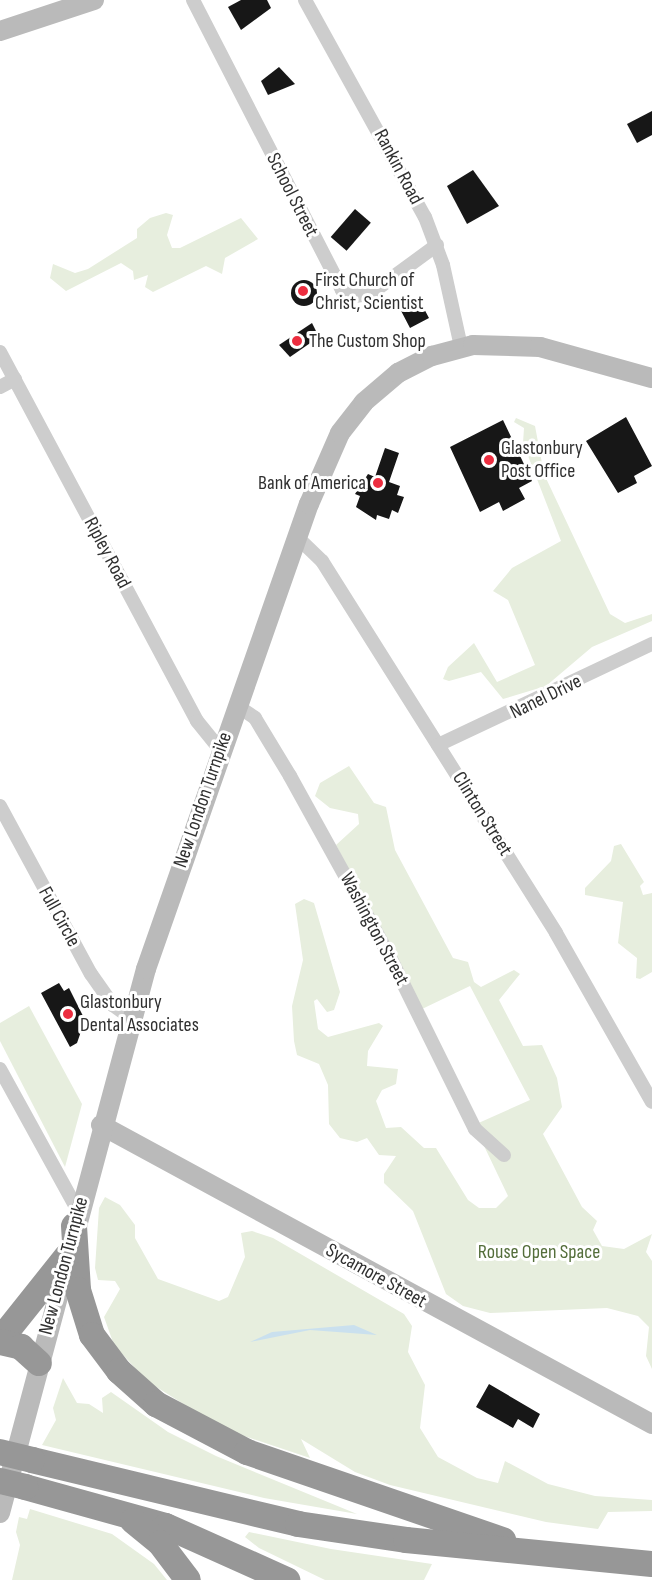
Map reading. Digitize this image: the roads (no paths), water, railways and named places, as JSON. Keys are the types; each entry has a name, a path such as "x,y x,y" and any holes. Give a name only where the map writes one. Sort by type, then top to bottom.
{"highway":[{"path":"76,1218 78,1290 92,1335 119,1371 156,1404 247,1452 537,1553"},
{"path":"39,1363 21,1347 0,1341 67,1256"},
{"path":"0,1452 298,1524 537,1553 652,1564"},
{"path":"0,1480 114,1510 197,1538 287,1580"},
{"path":"114,1510 160,1543 188,1580"}],"main road":[{"path":"0,31 94,0"},
{"name":"New London Turnpike","path":"0,1513 76,1218 131,1018 220,749 331,449 363,403 413,365 461,347 524,344 652,378"},
{"name":"Sycamore Street","path":"101,1125 652,1424"}],"street":[{"name":"School Street","path":"193,0 337,282 353,296 370,294 437,245"},
{"name":"Rankin Road","path":"305,0 403,175 437,245 461,347"},
{"name":"Ripley Road","path":"0,352 196,721 220,749"},
{"path":"0,387 15,380"},
{"name":"Clinton Street","path":"297,537 322,561 570,954 652,1102"},
{"name":"Nanel Drive","path":"438,746 652,644"},
{"name":"Washington Street","path":"236,705 255,718 290,776 390,957 475,1129 504,1155"},
{"name":"Full Circle","path":"0,806 91,974 113,1005 131,1018"},
{"path":"0,1069 76,1218"}],"water":[{"path":"354,1325 377,1335 310,1330 250,1342 272,1332"}],"place":[{"name":"First Church of Christ, Scientist","path":"303,291"},
{"name":"The Custom Shop","path":"297,341"},
{"name":"Glastonbury Post Office","path":"489,460"},
{"name":"Bank of America","path":"378,483"},
{"name":"Glastonbury Dental Associates","path":"68,1014"}],"park label":[{"name":"Rouse Open Space","path":"539,1252"}]}
